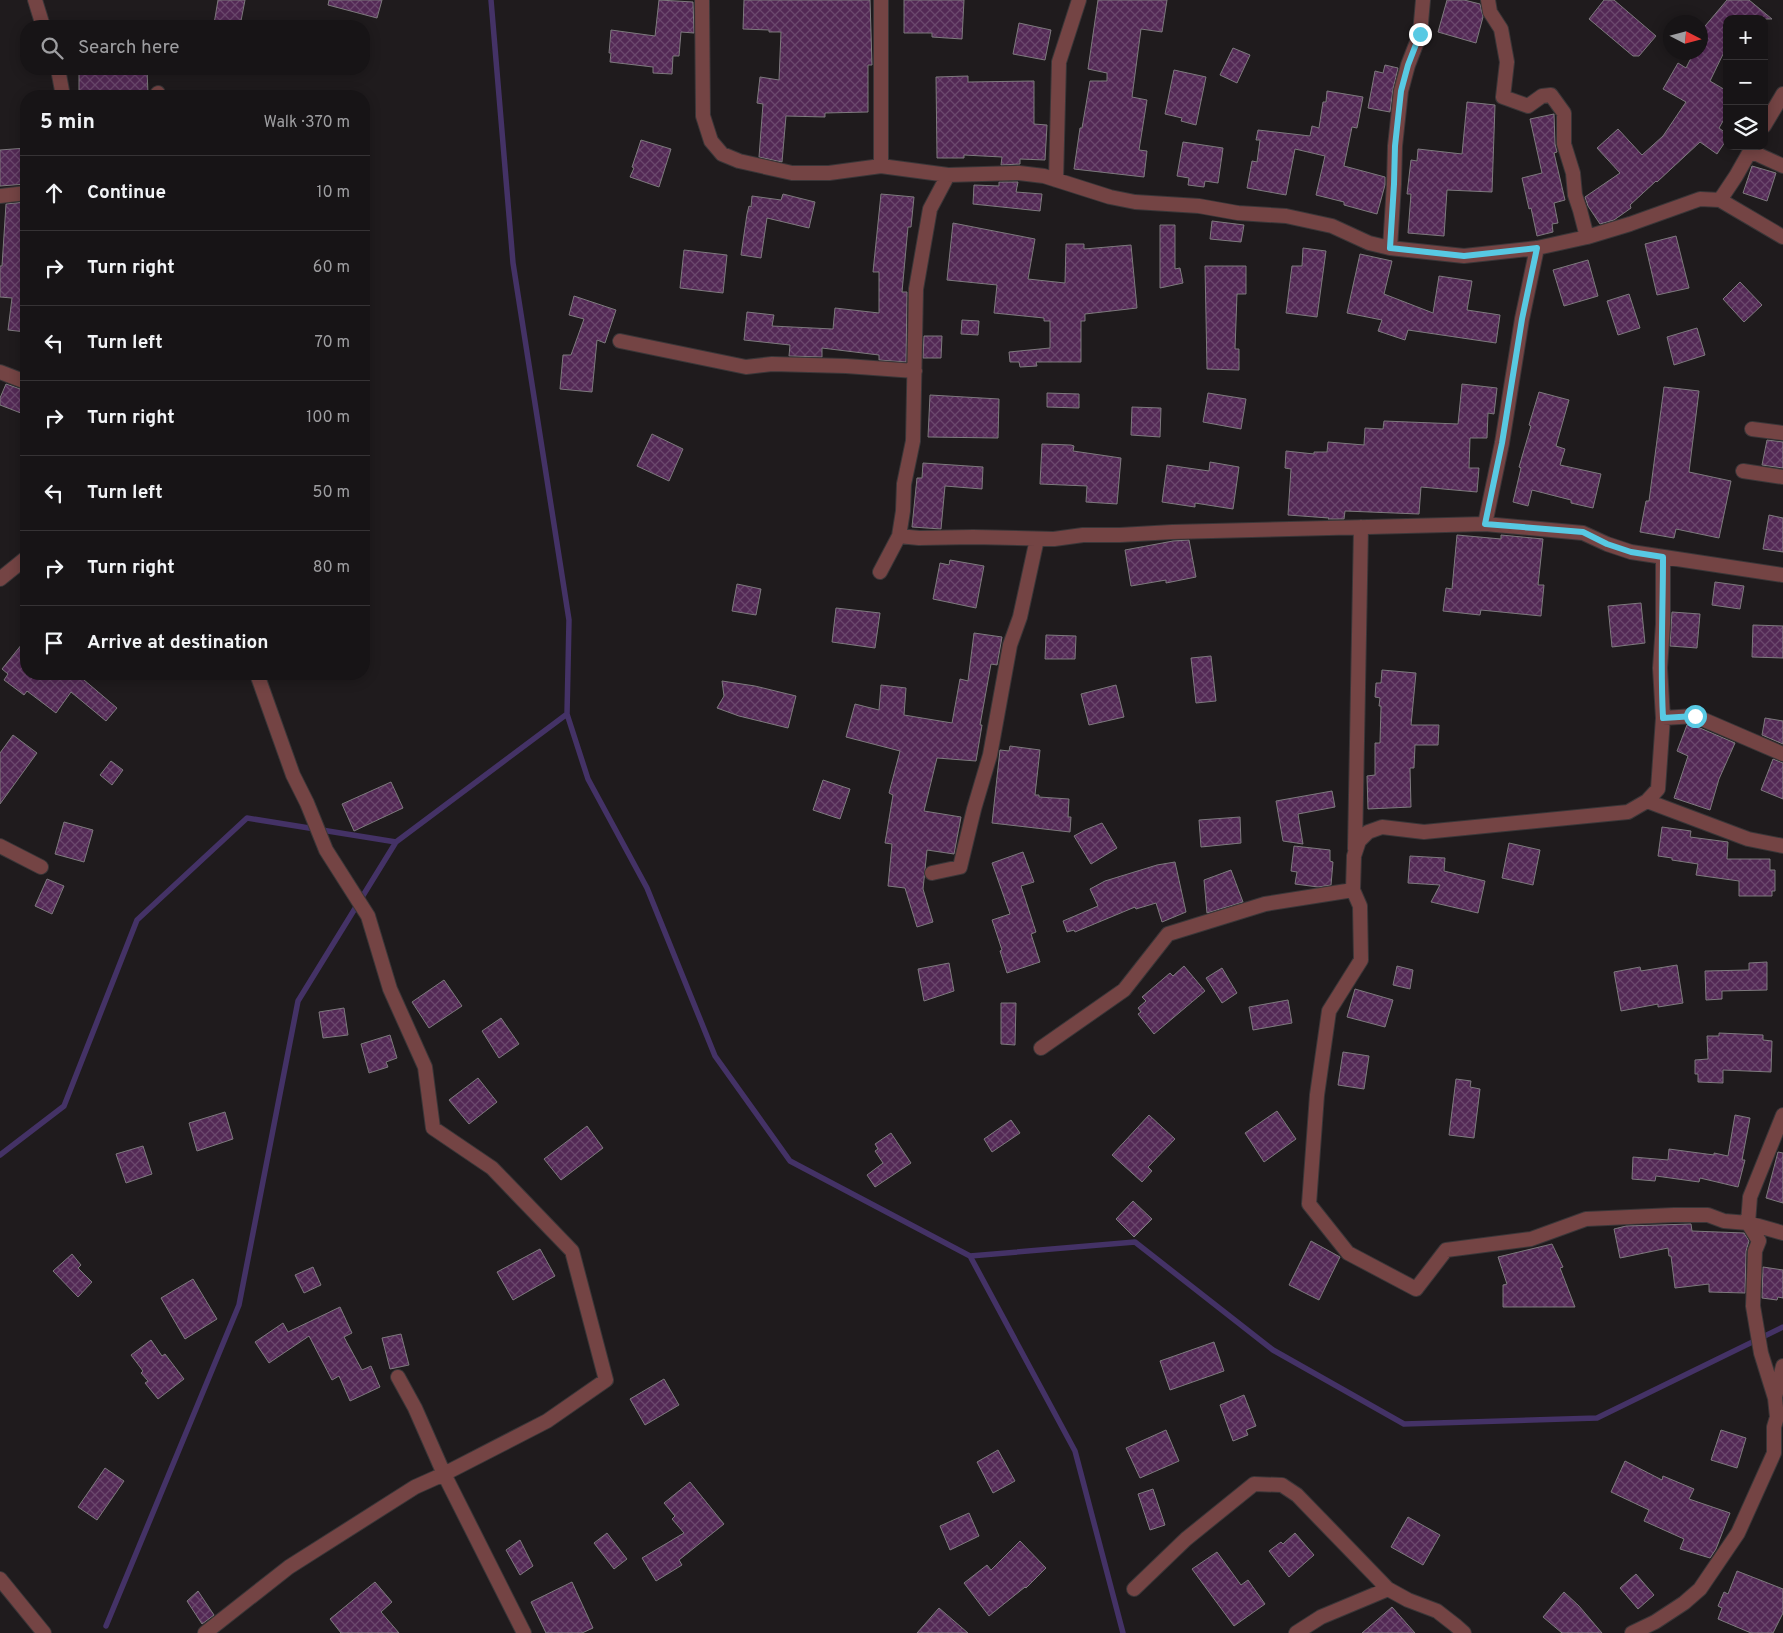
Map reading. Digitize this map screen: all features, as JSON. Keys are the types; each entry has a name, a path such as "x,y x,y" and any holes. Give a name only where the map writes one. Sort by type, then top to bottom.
{"street":[{"path":"35,0 41,20"},
{"path":"702,0 702,116 711,141 722,154 739,161 792,173 829,173 881,166 948,175 1019,174 1044,176 1110,197 1135,202 1199,206 1238,213 1286,216 1332,226 1369,243 1390,248 1464,256 1537,248 1587,237 1700,199 1720,200 1783,237"},
{"path":"881,0 881,166"},
{"path":"1056,180 1058,62 1079,0"},
{"path":"1390,248 1395,146 1401,91 1408,65 1420,34 1423,0"},
{"path":"1488,0 1490,12 1501,29 1506,62 1503,97 1528,106 1542,96 1551,95 1564,112 1564,144 1573,174 1575,195 1587,237"},
{"path":"59,75 61,90"},
{"path":"1768,119 1783,94"},
{"path":"1720,200 1751,150"},
{"path":"1755,150 1783,166"},
{"path":"880,572 899,536 904,484 913,441 916,289 919,266 930,209 948,175"},
{"path":"0,196 20,194"},
{"path":"1485,524 1502,443 1522,319 1537,248"},
{"path":"620,341 746,367 772,364 846,366 915,371"},
{"path":"0,372 20,380"},
{"path":"1752,430 1783,433"},
{"path":"1742,471 1783,477"},
{"path":"899,536 919,538 1054,539 1083,535 1485,524 1583,532 1607,544 1631,552 1783,575"},
{"path":"1361,527 1353,890 1360,906 1361,960 1329,1011 1317,1095 1310,1204 1348,1254 1416,1289 1446,1250 1531,1240 1586,1219 1708,1215 1724,1221 1748,1223 1783,1233"},
{"path":"932,873 960,867 990,755 1010,645 1020,617 1037,539"},
{"path":"1354,856 1359,841 1368,832 1382,827 1424,832 1628,812 1647,801 1658,789 1663,718 1660,668 1663,624 1663,557"},
{"path":"0,579 20,563"},
{"path":"205,1633 289,1567 415,1487 547,1421 606,1380 572,1251 492,1168 433,1128 425,1067 390,989 368,916 326,850 307,803 293,775 258,680"},
{"path":"1663,718 1695,716 1783,754"},
{"path":"1647,801 1748,839 1783,846"},
{"path":"0,846 41,866"},
{"path":"1041,1048 1124,990 1168,934 1265,904 1353,890"},
{"path":"1632,1633 1655,1622 1684,1603 1700,1589 1738,1533 1774,1453 1779,1426 1778,1417 1775,1398 1761,1353 1753,1306 1755,1251 1759,1241 1748,1223 1750,1197 1783,1115"},
{"path":"1775,1398 1783,1366"},
{"path":"398,1377 415,1408 444,1474 524,1633"},
{"path":"1134,1589 1186,1539 1254,1484 1282,1485 1297,1495 1388,1588 1408,1600 1437,1611 1464,1633"},
{"path":"0,1579 44,1633"},
{"path":"1296,1633 1321,1617 1388,1588"}],"building":[{"path":"218,0 245,0 241,20 215,20"},
{"path":"329,0 382,0 377,18 328,5"},
{"path":"659,0 693,2 694,33 681,32 679,56 673,56 672,74 653,73 653,67 610,62 611,30 655,36"},
{"path":"744,0 870,0 872,65 868,65 868,112 825,113 825,117 786,116 782,162 759,157 763,104 757,103 760,77 779,80 781,32 743,29"},
{"path":"904,0 964,0 962,39 932,37 932,33 904,33"},
{"path":"1098,0 1167,0 1162,32 1141,29 1132,97 1147,100 1139,150 1147,151 1144,177 1074,169 1090,81 1107,81 1107,73 1088,69"},
{"path":"1447,0 1464,0 1480,4 1483,17 1476,43 1438,32"},
{"path":"1604,0 1614,0 1656,36 1639,56 1633,56 1589,19"},
{"path":"1727,0 1749,0 1767,15 1723,15 1723,54 1710,81 1723,89 1723,121 1719,128 1723,131 1723,145 1717,154 1700,142 1630,205 1631,208 1614,220 1600,224 1588,206 1585,197 1620,173 1597,148 1618,129 1642,155 1663,136 1686,102 1663,89 1678,63 1686,68 1690,60 1708,60 1708,23"},
{"path":"1019,23 1051,30 1045,60 1013,54"},
{"path":"1233,48 1250,55 1237,83 1220,75"},
{"path":"1385,65 1398,68 1390,112 1368,108 1375,71 1383,73"},
{"path":"1174,70 1206,77 1196,125 1181,121 1182,118 1165,114"},
{"path":"79,75 147,75 148,90 79,90"},
{"path":"968,76 968,82 1034,81 1034,124 1047,125 1045,160 1020,159 1020,164 1001,165 1002,157 964,155 964,158 937,158 936,77"},
{"path":"1327,91 1363,97 1357,128 1352,127 1344,166 1385,177 1385,185 1377,214 1344,205 1344,202 1316,195 1325,156 1295,149 1286,195 1247,188 1252,161 1257,162 1260,140 1256,140 1258,130 1310,136 1312,126 1319,128 1323,102 1326,102"},
{"path":"1467,102 1495,105 1492,192 1447,190 1444,236 1408,233 1411,194 1407,194 1411,160 1417,161 1418,149 1462,154"},
{"path":"1554,114 1557,152 1554,153 1565,200 1554,203 1558,223 1552,224 1553,232 1537,236 1522,178 1542,173 1530,119"},
{"path":"641,140 671,149 659,187 630,177"},
{"path":"1183,142 1223,148 1218,183 1205,181 1204,187 1188,185 1189,178 1177,176"},
{"path":"20,148 20,184 0,186 0,150"},
{"path":"1752,166 1776,173 1767,201 1743,193"},
{"path":"999,182 1018,182 1016,192 1042,194 1040,211 973,204 974,185 999,186"},
{"path":"783,194 815,202 809,228 767,218 761,258 741,255 747,214 749,206 751,207 752,196 781,200"},
{"path":"881,194 914,197 911,227 908,227 902,292 907,292 906,362 879,360 879,355 822,348 822,357 789,356 790,345 744,340 747,312 774,315 772,326 833,329 835,308 879,313 879,272 873,272"},
{"path":"20,203 20,331 8,330 12,298 0,297 0,266 2,266 6,204"},
{"path":"1212,221 1244,225 1241,242 1210,239"},
{"path":"953,223 1035,239 1028,279 1065,283 1066,244 1084,244 1084,249 1131,245 1137,308 1085,314 1085,321 1081,321 1081,362 1036,362 1037,366 1020,367 1019,362 1010,362 1009,352 1050,348 1050,321 1044,321 1044,318 994,313 997,285 947,280"},
{"path":"1160,225 1175,225 1175,269 1180,268 1183,283 1160,288"},
{"path":"1676,236 1689,288 1657,295 1645,244"},
{"path":"1303,248 1326,251 1317,317 1286,313 1292,266 1302,266"},
{"path":"684,250 727,255 723,293 680,288"},
{"path":"1360,254 1392,261 1384,294 1433,313 1439,276 1472,281 1467,310 1500,315 1496,343 1408,330 1405,340 1378,331 1382,320 1347,313"},
{"path":"1588,260 1598,296 1564,306 1553,270"},
{"path":"1205,266 1246,266 1246,294 1237,294 1235,349 1239,349 1239,370 1207,369"},
{"path":"1740,282 1762,305 1744,322 1723,299"},
{"path":"1629,294 1640,328 1618,335 1607,301"},
{"path":"574,296 616,310 605,343 597,340 592,392 560,389 563,355 571,355 584,319 569,315"},
{"path":"962,320 979,321 978,335 961,334"},
{"path":"1697,328 1705,355 1674,365 1667,337"},
{"path":"924,336 942,336 941,358 923,358"},
{"path":"6,384 20,389 20,413 0,405 0,398"},
{"path":"1462,384 1497,388 1494,414 1488,413 1487,438 1470,438 1469,468 1479,468 1477,492 1421,487 1419,514 1345,511 1344,519 1288,515 1291,469 1285,468 1286,451 1314,454 1314,452 1327,452 1328,442 1364,445 1365,428 1383,429 1384,421 1458,424"},
{"path":"1664,387 1699,391 1689,472 1731,481 1719,538 1676,529 1674,538 1640,532 1646,501 1649,501"},
{"path":"1539,392 1569,400 1556,446 1565,449 1560,465 1601,474 1593,508 1532,490 1528,506 1513,502 1521,468 1519,467"},
{"path":"1047,393 1079,394 1079,408 1047,407"},
{"path":"1208,393 1246,399 1241,429 1203,422"},
{"path":"930,395 999,399 998,438 928,437"},
{"path":"1132,407 1161,408 1160,437 1131,435"},
{"path":"652,434 683,449 669,481 637,466"},
{"path":"1767,440 1783,442 1783,468 1762,465"},
{"path":"1042,444 1071,445 1074,446 1073,451 1121,458 1117,504 1086,502 1087,486 1040,484"},
{"path":"1210,462 1239,467 1233,509 1195,503 1195,507 1162,502 1167,465 1209,471"},
{"path":"923,463 983,467 982,489 945,486 941,529 912,527 917,478 922,478"},
{"path":"1769,515 1783,518 1783,552 1763,549"},
{"path":"1457,535 1501,539 1501,535 1543,539 1538,585 1544,585 1541,616 1481,610 1480,615 1443,611 1446,588 1452,589"},
{"path":"1189,540 1196,577 1166,583 1166,580 1131,586 1125,550"},
{"path":"950,560 984,566 976,608 933,599 940,563 949,565"},
{"path":"1715,582 1744,586 1740,609 1712,605"},
{"path":"737,584 761,589 756,615 732,611"},
{"path":"1641,603 1645,643 1612,647 1608,606"},
{"path":"836,608 880,613 875,648 832,642"},
{"path":"1672,612 1700,614 1697,648 1670,646"},
{"path":"1753,625 1783,626 1783,658 1752,657"},
{"path":"974,633 1002,637 997,665 991,664 980,725 982,725 976,761 937,758 924,811 961,817 954,854 927,850 923,889 933,922 917,927 905,888 888,886 892,844 885,843 893,795 889,793 900,751 846,737 855,704 879,710 881,685 906,688 904,715 952,723 960,679 968,681"},
{"path":"1046,635 1076,636 1075,659 1045,659"},
{"path":"20,646 20,680 84,680 117,708 106,721 71,692 56,713 27,691 24,695 4,680 8,674 2,669"},
{"path":"1211,656 1216,701 1196,703 1191,658"},
{"path":"1382,670 1416,673 1411,725 1439,725 1438,745 1415,745 1414,768 1410,768 1411,807 1368,809 1367,776 1375,775 1375,743 1380,743 1381,706 1379,706 1380,698 1375,697 1376,683 1381,683"},
{"path":"722,681 755,686 796,696 788,728 739,716 717,708 724,696"},
{"path":"1116,685 1124,717 1089,725 1081,694"},
{"path":"1765,718 1783,721 1783,744 1762,735"},
{"path":"1687,725 1693,725 1735,743 1719,779 1710,810 1674,798 1688,756 1677,751"},
{"path":"13,735 37,753 0,804 0,753"},
{"path":"1010,746 1040,750 1035,795 1039,795 1039,797 1069,799 1068,817 1071,817 1070,832 992,823 1000,750 1009,751"},
{"path":"1773,759 1783,763 1783,799 1761,790"},
{"path":"111,761 123,770 112,785 100,775"},
{"path":"823,780 850,789 840,819 813,810"},
{"path":"391,782 403,808 354,831 342,804"},
{"path":"1332,791 1335,807 1298,814 1303,844 1283,841 1276,801"},
{"path":"1240,817 1241,843 1201,847 1199,820"},
{"path":"64,822 93,830 84,862 55,854"},
{"path":"1102,823 1117,848 1091,864 1074,836"},
{"path":"1662,827 1691,831 1690,837 1728,842 1727,859 1770,859 1770,870 1775,870 1775,891 1772,891 1772,896 1739,896 1739,881 1696,875 1698,864 1658,856"},
{"path":"1509,843 1540,850 1533,885 1502,878"},
{"path":"1294,846 1330,850 1330,861 1333,862 1331,885 1318,887 1295,884 1297,872 1291,871"},
{"path":"1023,852 1034,882 1021,886 1036,932 1031,934 1040,962 1007,973 992,920 1010,914 992,863"},
{"path":"1410,856 1445,858 1444,871 1485,881 1478,913 1431,902 1440,885 1408,883"},
{"path":"1175,862 1186,912 1162,922 1156,903 1136,909 1135,907 1075,932 1074,930 1067,932 1063,921 1098,906 1090,889 1105,881 1157,865"},
{"path":"1231,870 1243,902 1207,913 1204,880"},
{"path":"47,879 64,886 52,914 35,906"},
{"path":"1767,962 1767,990 1722,991 1722,999 1706,1000 1705,971 1749,970 1749,963"},
{"path":"949,963 954,991 924,1001 918,969"},
{"path":"1677,965 1683,1003 1658,1007 1658,1004 1621,1011 1614,972 1640,967 1641,971"},
{"path":"1184,966 1205,991 1154,1034 1138,1014 1141,1012 1138,1008 1146,1001 1142,997 1170,973 1173,976"},
{"path":"1397,966 1413,970 1410,989 1393,985"},
{"path":"1222,968 1237,993 1222,1003 1206,978"},
{"path":"444,980 462,1006 429,1028 412,1002"},
{"path":"1355,989 1393,1000 1385,1027 1347,1017"},
{"path":"1288,1000 1292,1023 1253,1030 1249,1007"},
{"path":"1001,1003 1016,1003 1015,1045 1001,1044"},
{"path":"344,1008 348,1035 323,1038 319,1012"},
{"path":"501,1018 519,1044 499,1058 482,1031"},
{"path":"1719,1033 1763,1035 1763,1040 1772,1041 1771,1072 1723,1070 1723,1083 1698,1082 1698,1074 1695,1074 1695,1060 1708,1059 1707,1036 1719,1036"},
{"path":"390,1035 397,1058 386,1062 388,1067 369,1073 361,1044"},
{"path":"1343,1052 1369,1056 1364,1089 1338,1085"},
{"path":"478,1078 497,1102 469,1124 449,1100"},
{"path":"1456,1079 1471,1081 1470,1087 1480,1089 1474,1138 1449,1135"},
{"path":"1277,1111 1296,1139 1264,1162 1245,1133"},
{"path":"225,1112 233,1139 197,1151 189,1123"},
{"path":"1149,1115 1175,1139 1148,1167 1152,1171 1142,1182 1112,1155"},
{"path":"1735,1115 1750,1118 1742,1160 1745,1160 1738,1187 1700,1178 1699,1182 1656,1176 1655,1181 1632,1179 1633,1157 1668,1160 1669,1149 1728,1156"},
{"path":"1011,1120 1020,1133 992,1152 984,1139"},
{"path":"587,1126 603,1148 561,1180 544,1159"},
{"path":"891,1133 911,1163 875,1187 867,1175 883,1163 875,1151 878,1149 875,1144"},
{"path":"143,1146 152,1174 126,1183 116,1154"},
{"path":"1778,1152 1783,1153 1783,1203 1766,1198"},
{"path":"1133,1201 1152,1219 1134,1237 1116,1219"},
{"path":"1691,1224 1692,1231 1744,1233 1749,1241 1746,1251 1745,1293 1709,1292 1709,1284 1675,1288 1671,1256 1669,1256 1668,1248 1620,1258 1614,1229 1626,1226"},
{"path":"1311,1241 1340,1257 1319,1300 1289,1285"},
{"path":"1552,1244 1563,1267 1560,1268 1575,1307 1503,1307 1503,1285 1507,1284 1498,1257"},
{"path":"540,1249 555,1276 513,1300 497,1272"},
{"path":"72,1254 81,1265 78,1268 92,1282 78,1297 53,1271"},
{"path":"313,1267 321,1285 304,1293 295,1275"},
{"path":"1763,1267 1783,1270 1783,1298 1778,1297 1777,1300 1762,1298"},
{"path":"193,1279 217,1319 185,1339 161,1298"},
{"path":"340,1307 352,1333 344,1337 362,1370 371,1366 380,1387 350,1401 339,1376 332,1380 309,1336 269,1363 255,1342 283,1323 288,1332"},
{"path":"401,1334 409,1365 390,1369 382,1338"},
{"path":"151,1340 162,1356 165,1354 184,1379 158,1399 145,1383 148,1381 141,1373 143,1371 131,1355"},
{"path":"1214,1342 1224,1371 1170,1390 1160,1361"},
{"path":"664,1379 679,1405 645,1425 630,1399"},
{"path":"1244,1395 1256,1426 1246,1430 1248,1435 1233,1441 1220,1405"},
{"path":"1166,1430 1179,1461 1140,1478 1126,1448"},
{"path":"1721,1430 1746,1438 1737,1468 1711,1460"},
{"path":"998,1450 1015,1481 993,1493 977,1462"},
{"path":"1625,1461 1662,1480 1663,1476 1694,1489 1689,1499 1730,1513 1716,1549 1710,1558 1680,1549 1684,1539 1644,1521 1649,1510 1611,1492"},
{"path":"105,1468 124,1481 97,1520 78,1507"},
{"path":"690,1482 724,1524 679,1560 682,1565 656,1581 642,1558 684,1533 672,1519 675,1516 664,1503"},
{"path":"1153,1489 1165,1525 1150,1530 1138,1494"},
{"path":"969,1513 979,1536 950,1550 940,1526"},
{"path":"1408,1517 1440,1535 1423,1565 1391,1547"},
{"path":"607,1533 627,1559 614,1569 594,1543"},
{"path":"1295,1533 1314,1555 1289,1577 1269,1551 1281,1542 1283,1544"},
{"path":"520,1540 533,1566 520,1575 506,1550"},
{"path":"1020,1541 1046,1568 1026,1588 989,1616 964,1583 987,1565 991,1570"},
{"path":"1217,1552 1241,1585 1248,1580 1265,1604 1234,1626 1192,1569"},
{"path":"1737,1571 1783,1589 1783,1613 1773,1633 1751,1633 1718,1619 1722,1608 1718,1606 1724,1592 1728,1594"},
{"path":"1636,1574 1654,1595 1638,1609 1620,1588"},
{"path":"375,1582 392,1602 381,1612 399,1633 341,1633 330,1619"},
{"path":"572,1582 593,1628 582,1633 546,1633 531,1602"},
{"path":"198,1591 214,1615 202,1624 187,1601"},
{"path":"1564,1592 1602,1633 1562,1633 1543,1617"},
{"path":"1392,1607 1415,1633 1362,1633"},
{"path":"939,1608 968,1633 917,1633"}],"waterway":[{"path":"106,1626 239,1305 298,1001 396,842 567,714 569,620 513,263 491,0"},
{"path":"567,714 588,779 647,888 715,1056 790,1161 970,1256 1075,1451 1123,1633"},
{"path":"0,1155 64,1106 137,920 247,818 396,842"},
{"path":"970,1256 1135,1242 1273,1350 1404,1424 1597,1418 1783,1327"}],"route":[{"path":"1420,34 1408,65 1401,91 1395,146 1390,248 1464,256 1537,248 1522,319 1502,443 1485,524 1583,532 1607,544 1631,552 1663,557 1663,624 1660,668 1663,718 1695,716"}]}
